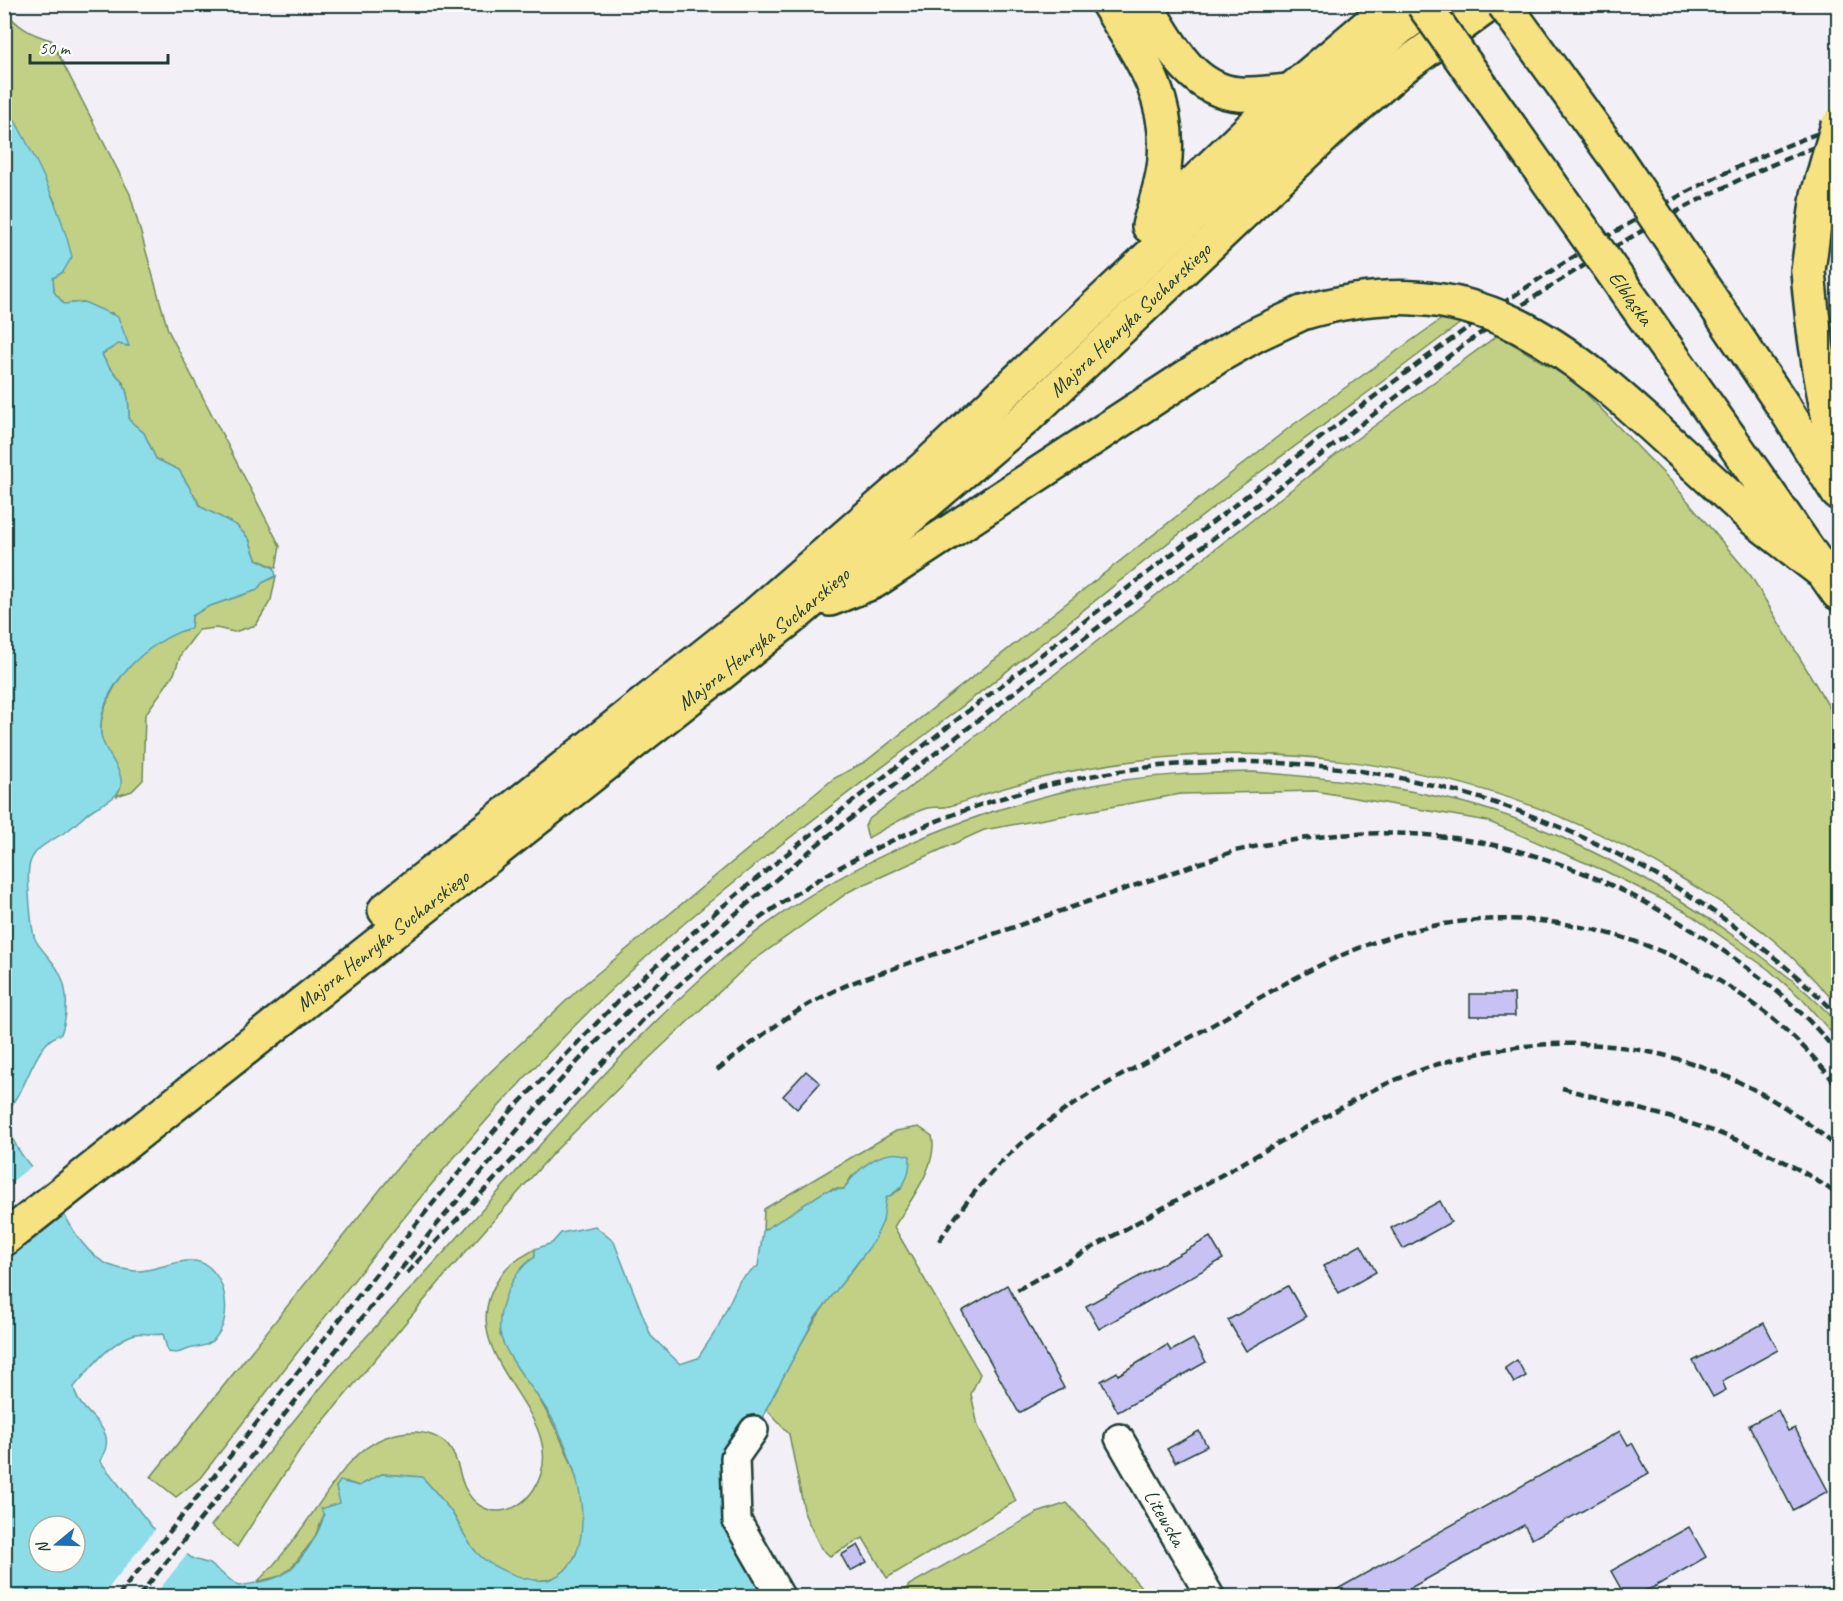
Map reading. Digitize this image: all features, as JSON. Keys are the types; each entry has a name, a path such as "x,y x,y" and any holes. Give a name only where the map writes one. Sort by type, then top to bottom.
{"main road":[{"path":"1107,4 1147,68 1160,96 1166,159 1149,226"},
{"path":"1145,4 1176,54 1202,81 1237,94 1290,91"},
{"path":"923,469 955,408 1290,91 1393,4"},
{"name":"Elbląska","path":"1423,4 1832,583"},
{"name":"Majora Henryka Sucharskiego","path":"4,1239 754,616 923,469 1318,97 1398,29 1432,4"},
{"name":"Majora Henryka Sucharskiego","path":"4,1210 801,610 1026,418 1338,123 1403,67 1490,4"},
{"path":"1504,4 1622,167 1784,407 1839,493"},
{"path":"1839,125 1818,195 1809,271 1813,333 1822,392 1839,459"},
{"path":"801,610 873,582 1257,334 1302,314 1356,300 1400,296 1450,302 1485,311 1554,344 1625,401 1754,519 1832,583"}],"street":[{"path":"754,1430 735,1457 737,1521 780,1596"},
{"name":"Litewska","path":"1119,1438 1210,1596"}],"green space":[{"path":"4,10 25,29 51,40 130,194 168,330 280,546 276,568 256,559 249,539 236,525 201,507 179,470 156,459 144,433 129,420 128,400 124,385 108,366 102,354 118,344 128,346 112,313 101,312 84,302 64,304 54,292 53,278 63,272 55,202 5,101"},
{"path":"1446,316 1462,322 1210,510 955,712 790,838 669,936 571,1029 459,1152 353,1281 200,1478 176,1497 151,1477 403,1161 488,1074 581,987 833,779 866,761 1290,427"},
{"path":"1498,335 1575,382 1671,481 1751,576 1838,722 1838,1005 1787,952 1730,908 1678,876 1598,834 1515,800 1429,776 1340,760 1251,754 1162,758 1073,771 985,794 950,806 927,808 868,838 865,826 868,820 1347,446"},
{"path":"276,576 271,600 256,625 234,632 216,628 199,630 181,654 174,674 145,715 143,780 132,791 117,796 120,779 103,743 101,724 107,701 126,670 141,653 158,640 191,628 192,616 207,607 257,590 262,583"},
{"path":"1254,772 1358,782 1435,796 1498,813 1572,842 1646,880 1681,901 1757,953 1828,1013 1838,1024 1838,1040 1802,999 1768,969 1685,911 1605,871 1487,821 1315,791 1181,794 984,830 850,891 750,963 554,1152 447,1273 301,1448 237,1547 211,1526 342,1363 595,1084 684,994 756,933 799,902 844,875 941,830 991,812 1093,785 1173,775"},
{"path":"919,1127 932,1136 931,1159 921,1183 894,1227 980,1374 971,1394 978,1426 1016,1501 887,1578 863,1538 830,1556 821,1548 805,1515 789,1434 766,1409 815,1320 868,1249 882,1217 886,1198 901,1189 852,1176 844,1189 832,1189 763,1231 764,1209 896,1131"},
{"path":"535,1249 535,1257 500,1335 562,1441 574,1472 582,1502 583,1530 570,1565 560,1575 545,1580 519,1577 500,1570 474,1551 454,1516 422,1477 382,1474 359,1486 347,1482 336,1487 341,1503 324,1515 314,1539 292,1567 280,1576 257,1582 273,1566 355,1457 382,1439 398,1434 416,1432 431,1435 444,1442 454,1454 465,1488 480,1506 499,1511 518,1505 527,1498 534,1489 543,1461 540,1435 496,1357 487,1330 488,1301 505,1270"},
{"path":"1067,1503 1149,1596 900,1596 909,1585 1037,1513"}],"water":[{"path":"4,101 44,177 60,216 72,257 63,272 53,278 54,292 64,304 84,302 118,317 129,346 118,344 102,354 126,390 129,420 144,433 156,459 179,470 201,507 236,525 249,539 256,559 274,568 276,576 262,583 257,590 207,607 192,616 191,628 175,634 143,654 116,683 107,700 102,717 101,735 118,769 120,789 112,798 91,810 67,831 38,849 29,867 29,892 35,939 62,979 66,995 66,1011 61,1034 48,1042 37,1056 11,1107 10,1131 18,1150 50,1191 82,1242 99,1259 112,1266 135,1271 184,1261 202,1263 216,1276 226,1305 222,1325 209,1344 171,1353 168,1352 163,1334 135,1334 109,1349 74,1387 77,1398 103,1430 106,1438 106,1448 100,1461 152,1527 193,1559 210,1564 238,1586 280,1576 301,1558 313,1541 321,1523 324,1515 321,1509 340,1503 336,1487 340,1481 359,1486 382,1474 422,1477 447,1506 471,1546 493,1565 525,1578 545,1580 553,1578 569,1566 576,1554 581,1535 581,1500 572,1464 557,1428 549,1412 510,1357 500,1332 501,1312 508,1290 520,1271 535,1257 535,1249 552,1243 561,1233 595,1226 614,1242 651,1336 680,1364 698,1358 717,1329 740,1280 758,1266 763,1231 825,1191 844,1189 856,1173 872,1160 890,1154 910,1156 905,1181 898,1190 886,1198 883,1221 874,1241 815,1318 766,1409 760,1431 754,1426 733,1521 776,1596 5,1596"}],"pier":[{"path":"33,1165 52,1188 66,1212 5,1260 5,1187"},
{"path":"157,1527 189,1552 154,1596 102,1596"}],"building":[{"path":"1470,994 1514,994 1515,1016 1470,1016"},
{"path":"806,1071 820,1083 797,1109 783,1096"},
{"path":"1440,1201 1451,1222 1403,1249 1391,1228"},
{"path":"1210,1237 1223,1259 1099,1329 1086,1306"},
{"path":"1361,1245 1376,1272 1339,1293 1323,1266"},
{"path":"1007,1285 1064,1388 1019,1413 962,1311"},
{"path":"1288,1286 1306,1317 1246,1351 1228,1320"},
{"path":"1764,1323 1778,1350 1722,1381 1726,1390 1713,1397 1693,1361"},
{"path":"1193,1339 1206,1362 1118,1412 1101,1381 1117,1372 1118,1375 1167,1345 1171,1351"},
{"path":"1517,1360 1526,1376 1514,1383 1505,1368"},
{"path":"1778,1410 1788,1431 1795,1428 1828,1491 1793,1510 1749,1425"},
{"path":"1199,1431 1207,1446 1175,1462 1167,1449"},
{"path":"1620,1431 1628,1445 1632,1443 1649,1474 1532,1539 1524,1525 1396,1596 1325,1596"},
{"path":"1689,1527 1706,1557 1654,1587 1633,1596 1625,1596 1611,1571"},
{"path":"858,1545 867,1562 850,1571 841,1555"}],"railway":[{"path":"118,1596 429,1208 510,1112 626,993 717,911 895,768 1346,418 1501,305 1581,252 1664,204 1749,162 1838,126"},
{"path":"139,1596 434,1228 549,1093 592,1046 680,961 818,844 1462,346 1597,257 1644,230 1739,180 1838,138"},
{"path":"407,1273 655,1007 693,972 752,924 816,881 946,818 1079,778 1215,762 1350,770 1482,799 1609,850 1729,922 1838,1015"},
{"path":"717,1070 801,1009 857,981 1235,851 1301,839 1364,834 1425,835 1484,843 1542,858 1600,880 1656,908 1748,968 1796,1008 1838,1054"},
{"path":"939,1241 969,1199 1003,1160 1067,1108 1128,1071 1313,969 1390,937 1452,923 1515,919 1577,926 1637,942 1695,967 1748,1000 1796,1040 1838,1087"},
{"path":"1017,1290 1369,1092 1429,1067 1490,1051 1551,1044 1612,1046 1672,1057 1730,1078 1786,1108 1838,1148"},
{"path":"1562,1088 1705,1128 1739,1141 1805,1173 1838,1195"}]}
